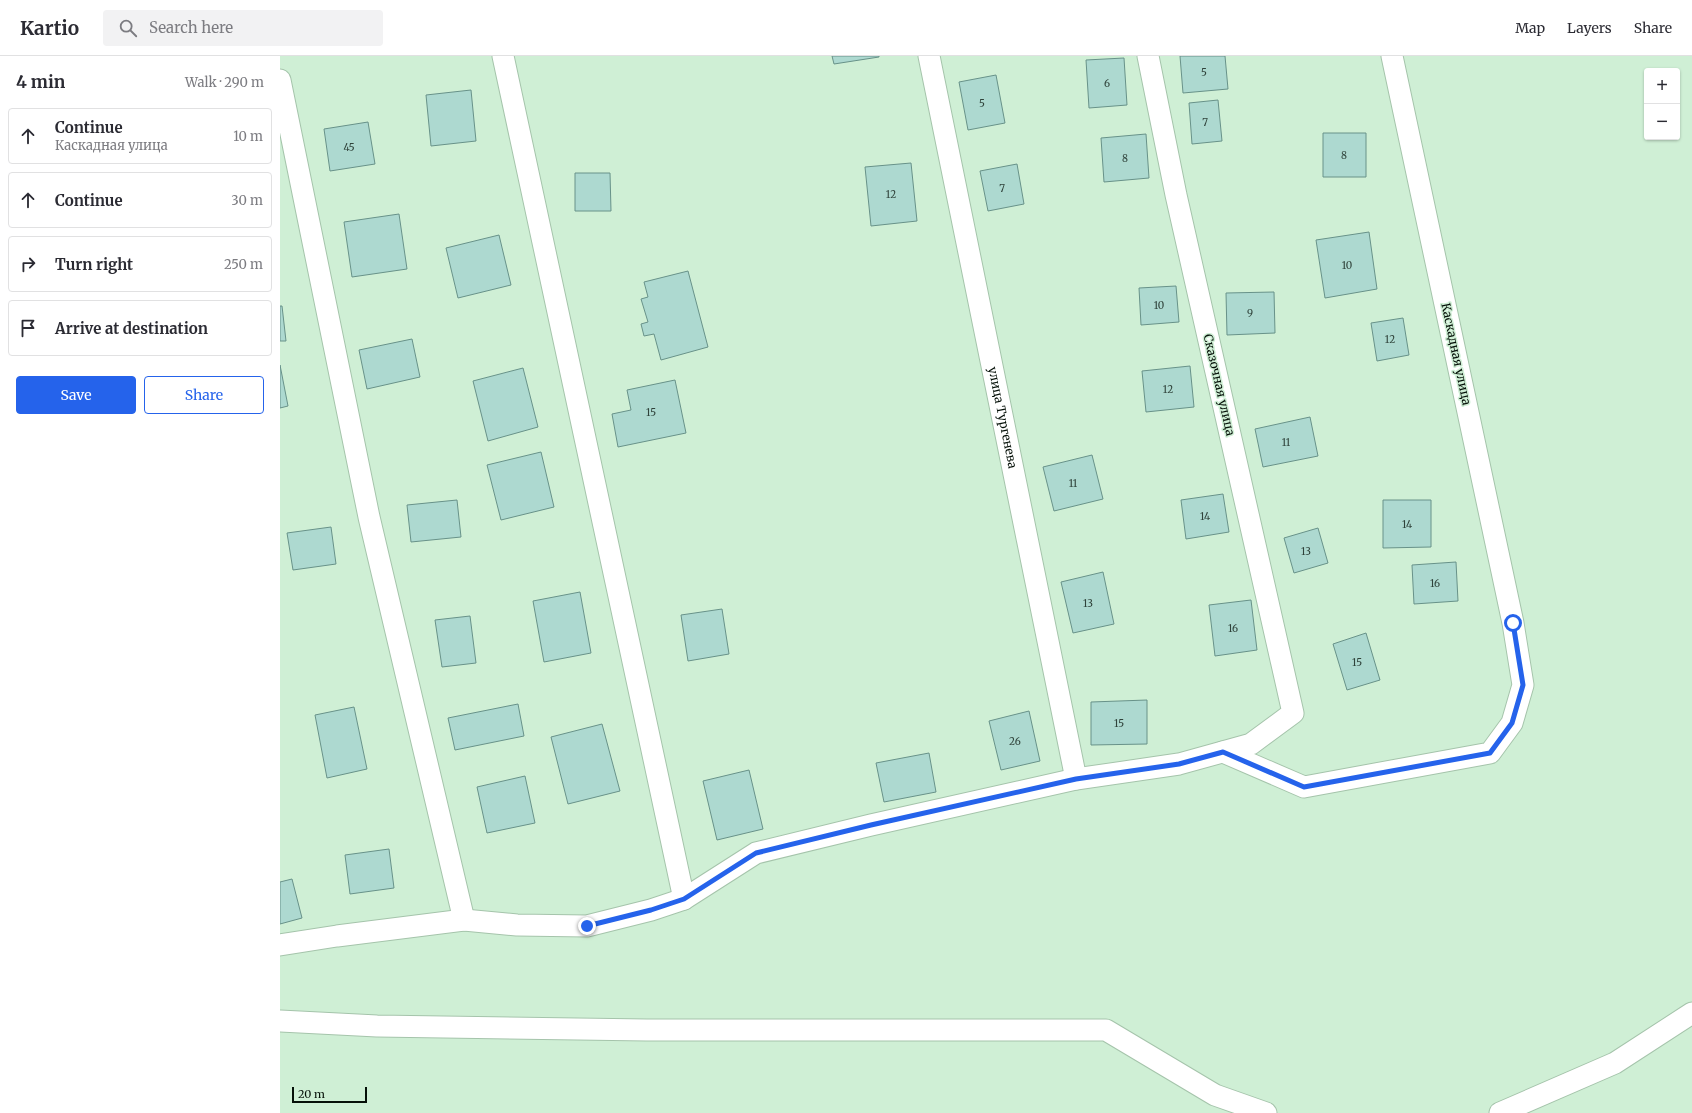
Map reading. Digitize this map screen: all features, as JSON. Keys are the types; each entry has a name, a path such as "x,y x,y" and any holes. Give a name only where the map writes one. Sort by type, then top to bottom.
{"street":[{"path":"504,56 684,899"},
{"name":"улица Тургенева","path":"929,56 1076,779"},
{"name":"Сказочная улица","path":"1148,56 1176,195 1293,713 1251,744 1223,752"},
{"name":"Каскадная улица","path":"1223,752 1304,787 1490,753 1512,723 1523,685 1511,615 1392,56"},
{"path":"280,80 369,517 464,920"},
{"path":"280,945 337,936 464,920 516,925 587,926 651,910 684,899 756,853 871,825 1076,779 1179,764 1223,752"},
{"path":"1500,1113 1615,1064 1692,1013"},
{"path":"280,1021 377,1026 646,1030 1106,1030 1215,1095 1266,1113"}],"building":[{"path":"832,56 879,56 879,57 834,64"},
{"path":"1180,56 1225,56 1228,89 1183,93"},
{"path":"1124,58 1127,105 1089,108 1086,60"},
{"path":"996,75 1005,123 968,130 959,82"},
{"path":"471,90 476,141 431,146 426,95"},
{"path":"1218,100 1222,141 1192,144 1189,103"},
{"path":"368,122 375,164 330,171 324,129"},
{"path":"1323,133 1366,133 1366,177 1323,177"},
{"path":"1146,134 1149,178 1104,182 1101,138"},
{"path":"911,163 917,221 871,226 865,167"},
{"path":"1017,164 1024,204 988,211 980,171"},
{"path":"575,173 610,173 611,211 575,211"},
{"path":"399,214 407,269 352,277 344,222"},
{"path":"1369,232 1377,289 1325,298 1316,240"},
{"path":"499,235 511,285 458,298 446,248"},
{"path":"688,271 708,347 661,360 654,334 644,336 641,324 648,322 641,299 648,297 644,282"},
{"path":"1176,286 1179,322 1141,325 1139,288"},
{"path":"1274,292 1275,333 1227,335 1226,293"},
{"path":"280,306 282,306 286,341 280,341"},
{"path":"1403,318 1409,355 1377,361 1371,323"},
{"path":"412,339 420,377 367,389 359,350"},
{"path":"280,365 288,406 280,408"},
{"path":"1190,366 1194,407 1146,412 1142,371"},
{"path":"523,368 538,427 488,441 473,381"},
{"path":"675,380 686,433 618,447 612,414 631,410 627,390"},
{"path":"1310,417 1318,456 1263,467 1255,429"},
{"path":"541,452 554,507 501,520 487,465"},
{"path":"1092,455 1103,499 1054,511 1043,467"},
{"path":"1223,494 1229,532 1186,539 1181,500"},
{"path":"457,500 461,537 411,542 407,505"},
{"path":"1383,500 1431,500 1431,547 1383,548"},
{"path":"331,527 336,564 293,570 287,533"},
{"path":"1318,528 1328,563 1294,573 1284,538"},
{"path":"1456,562 1458,601 1414,604 1412,565"},
{"path":"1103,572 1114,624 1073,633 1061,582"},
{"path":"580,592 591,653 544,662 533,601"},
{"path":"1251,600 1257,650 1215,656 1209,605"},
{"path":"722,609 729,654 688,661 681,615"},
{"path":"470,616 476,663 442,667 435,620"},
{"path":"1366,633 1380,680 1347,690 1333,644"},
{"path":"1147,700 1147,744 1091,745 1091,702"},
{"path":"518,704 524,736 455,750 448,718"},
{"path":"354,707 367,769 327,778 315,715"},
{"path":"1029,711 1040,761 1001,770 989,721"},
{"path":"602,724 620,791 568,804 551,737"},
{"path":"929,753 936,792 884,802 876,763"},
{"path":"749,770 763,829 717,840 703,781"},
{"path":"525,776 535,823 487,833 477,787"},
{"path":"389,849 394,888 350,894 345,855"},
{"path":"292,879 302,918 280,924 280,882"}],"route":[{"path":"587,926 651,910 684,899 756,853 871,825 1076,779 1179,764 1223,752 1304,787 1490,753 1512,723 1523,685 1513,623"}]}
